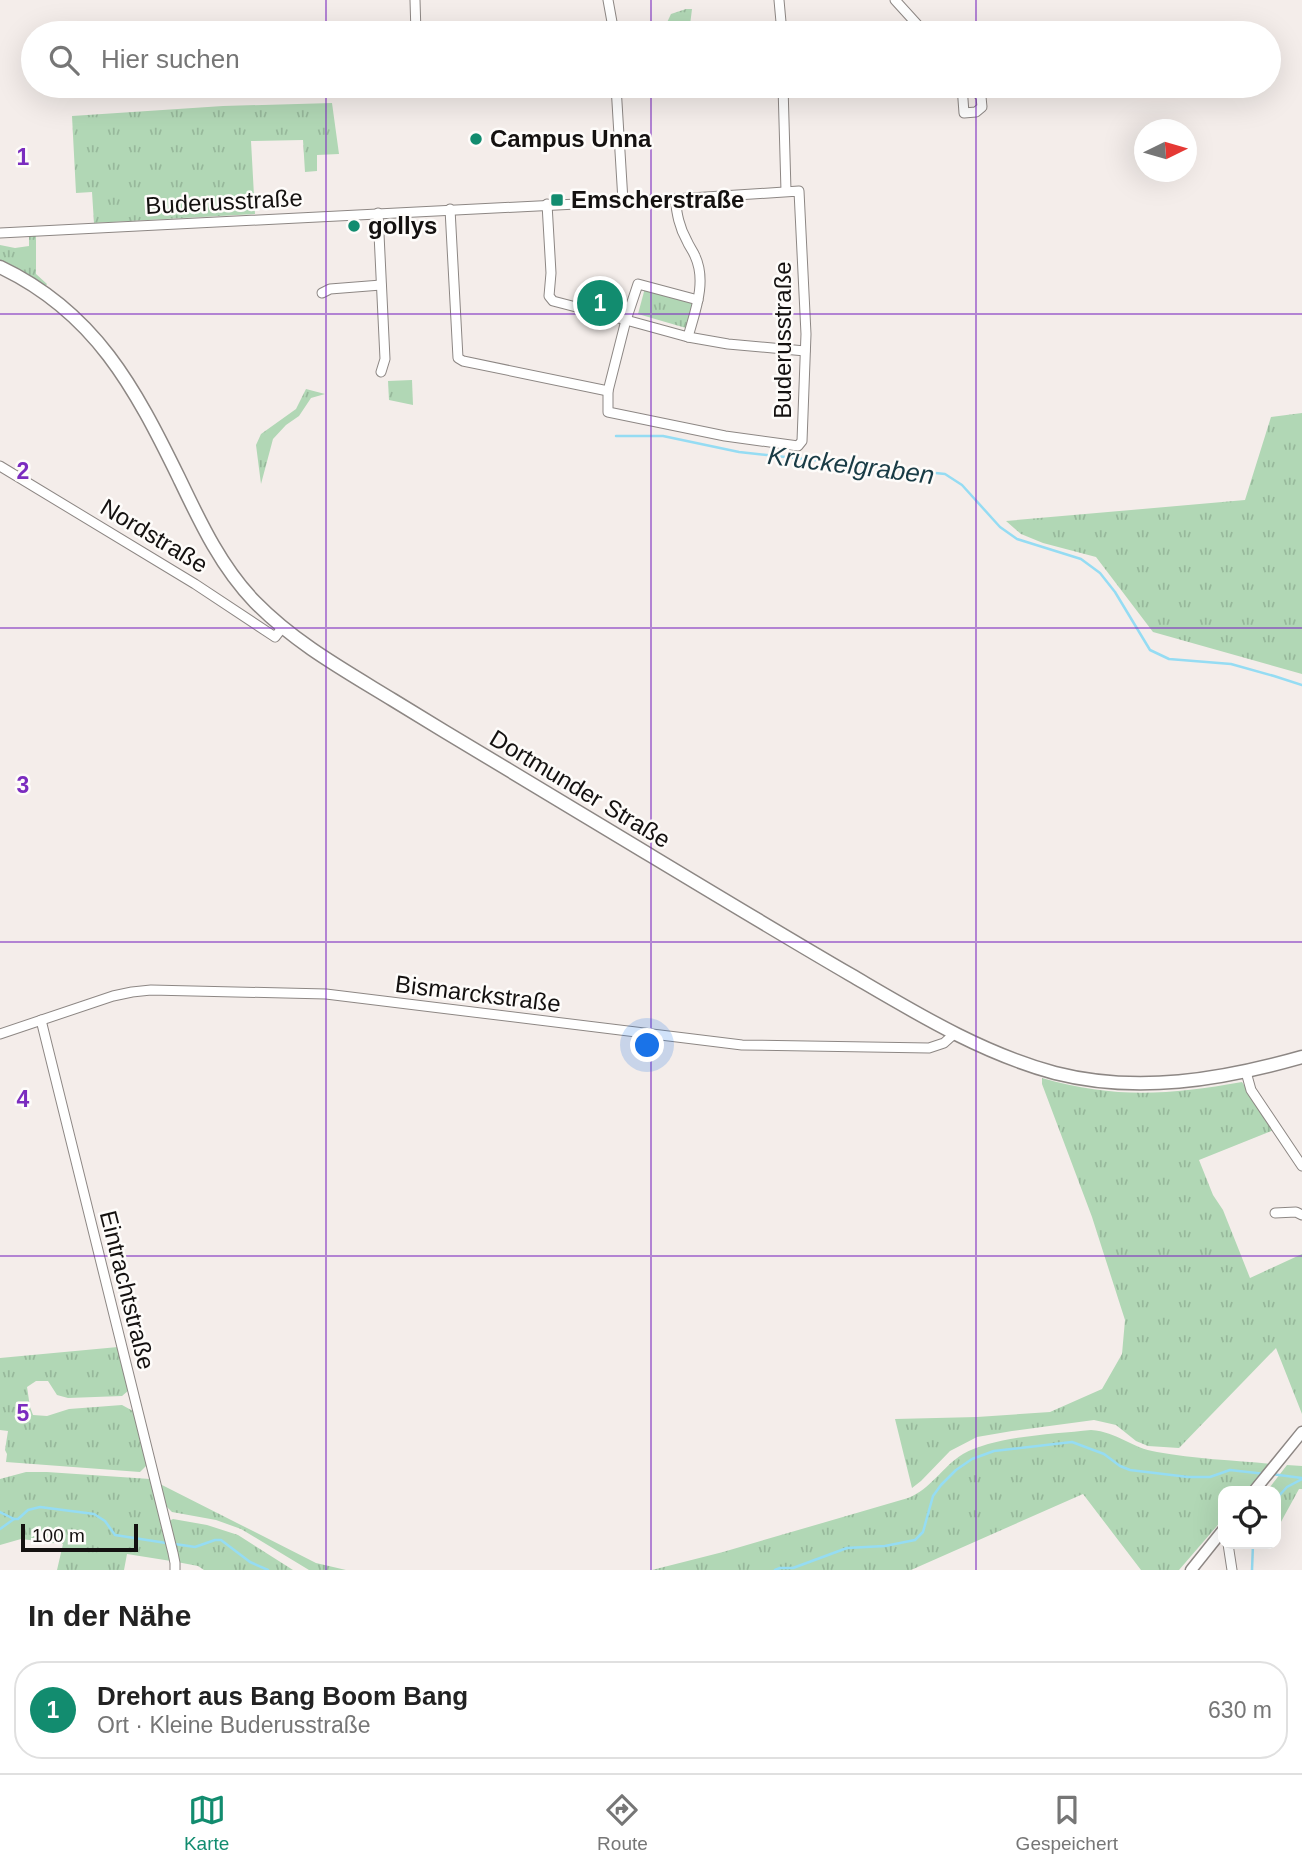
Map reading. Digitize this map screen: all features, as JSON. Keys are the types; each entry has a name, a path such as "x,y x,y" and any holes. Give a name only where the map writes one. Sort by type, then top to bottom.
{"main road":[{"name":"Dortmunder Straße","path":"0,267 41,289 86,327 130,384 212,543 232,576 282,628 322,657 803,947 954,1034 1011,1059 1097,1081 1134,1084 1207,1079 1302,1057"}],"street":[{"path":"415,0 416,21"},
{"path":"608,0 612,21"},
{"path":"779,0 781,21"},
{"path":"895,0 914,21"},
{"path":"617,98 623,201"},
{"path":"783,98 786,191"},
{"path":"962,98 964,113 976,112 982,107 981,98"},
{"name":"Buderusstraße","path":"0,233 799,191 806,334 802,441 799,446 725,436 608,412 608,391"},
{"path":"675,199 681,230 698,264 700,287 688,337"},
{"path":"547,204 550,299 688,337 742,346 805,351"},
{"path":"450,209 458,358 463,361 608,391 638,284 698,300"},
{"path":"378,213 385,359 382,372"},
{"path":"322,293 330,289 381,285"},
{"name":"Nordstraße","path":"0,466 195,584 275,637 282,628"},
{"name":"Bismarckstraße","path":"0,1034 113,996 150,990 326,994 742,1045 929,1048 944,1043 954,1034"},
{"name":"Eintrachtstraße","path":"41,1020 175,1570"},
{"path":"1246,1072 1251,1090 1302,1167"},
{"path":"1275,1213 1296,1212 1302,1215"},
{"path":"1259,1486 1302,1432"},
{"path":"1191,1570 1218,1538"},
{"path":"1229,1549 1232,1570"}],"green space":[{"path":"692,9 690,21 668,21 671,14"},
{"path":"332,103 339,154 317,155 317,171 305,172 303,140 251,141 255,214 94,223 92,192 76,193 72,116 223,106"},
{"path":"36,235 36,274 47,284 45,287 0,261 0,245 15,248 29,246 29,236"},
{"path":"645,288 693,302 686,328 638,314"},
{"path":"412,380 413,405 389,400 388,381"},
{"path":"306,389 325,394 311,398 299,416 273,439 261,484 256,445 261,434 296,409"},
{"path":"1302,413 1302,674 1153,632 1096,557 1043,543 1021,534 1006,521 1245,500 1271,417"},
{"path":"1042,1078 1094,1089 1142,1093 1190,1090 1242,1082 1274,1130 1199,1160 1213,1195 1223,1210 1250,1278 1302,1254 1302,1414 1276,1348 1179,1448 1148,1446 1136,1441 1116,1425 1094,1420 1012,1431 977,1437 950,1451 912,1488 895,1419 1050,1412 1102,1389 1122,1354 1125,1320 1092,1217"},
{"path":"118,1347 129,1390 122,1396 68,1398 57,1395 48,1381 36,1381 27,1387 30,1407 33,1415 47,1416 69,1409 122,1405 133,1411 148,1464 140,1472 6,1462 8,1431 0,1430 0,1358"},
{"path":"1101,1431 1157,1452 1271,1464 1252,1486 1218,1486 1218,1525 1179,1570 1141,1570 1083,1494 911,1570 652,1570 908,1498 923,1489 963,1454 991,1443 1025,1437"},
{"path":"1287,1465 1302,1466 1302,1489 1299,1489 1281,1522 1281,1486 1271,1486"},
{"path":"26,1472 150,1479 171,1561 127,1554 124,1570 57,1570 63,1544 21,1539 0,1545 0,1479"},
{"path":"160,1484 316,1563 346,1570 309,1570 241,1529 216,1520 172,1512 166,1506"},
{"path":"173,1519 207,1525 238,1535 293,1570 204,1570 198,1566 177,1562 169,1521"}],"waterway":[{"name":"Kruckelgraben","path":"616,436 663,436 739,452 945,474 962,485 1000,527 1017,539 1081,559 1100,573 1115,592 1150,650 1169,659 1231,664 1302,685"},
{"path":"775,1570 793,1568 847,1548 885,1546 915,1540 923,1532 933,1496 941,1485 972,1459 994,1451 1072,1442 1104,1454 1130,1470 1188,1477 1210,1477 1230,1470 1265,1474"},
{"path":"1271,1474 1302,1478"},
{"path":"1281,1494 1302,1479"},
{"path":"0,1512 14,1519 18,1519 28,1510 40,1507 94,1514 105,1521 115,1535 166,1543"},
{"path":"0,1529 14,1519"},
{"path":"175,1544 195,1547 221,1540 250,1562 268,1570"},
{"path":"1252,1570 1253,1549"}],"place":[{"name":"Campus Unna","path":"476,139"},
{"name":"Emscherstraße","path":"557,200"},
{"name":"gollys","path":"354,226"},
{"name":"Drehort aus Bang Boom Bang","path":"600,303"}]}
